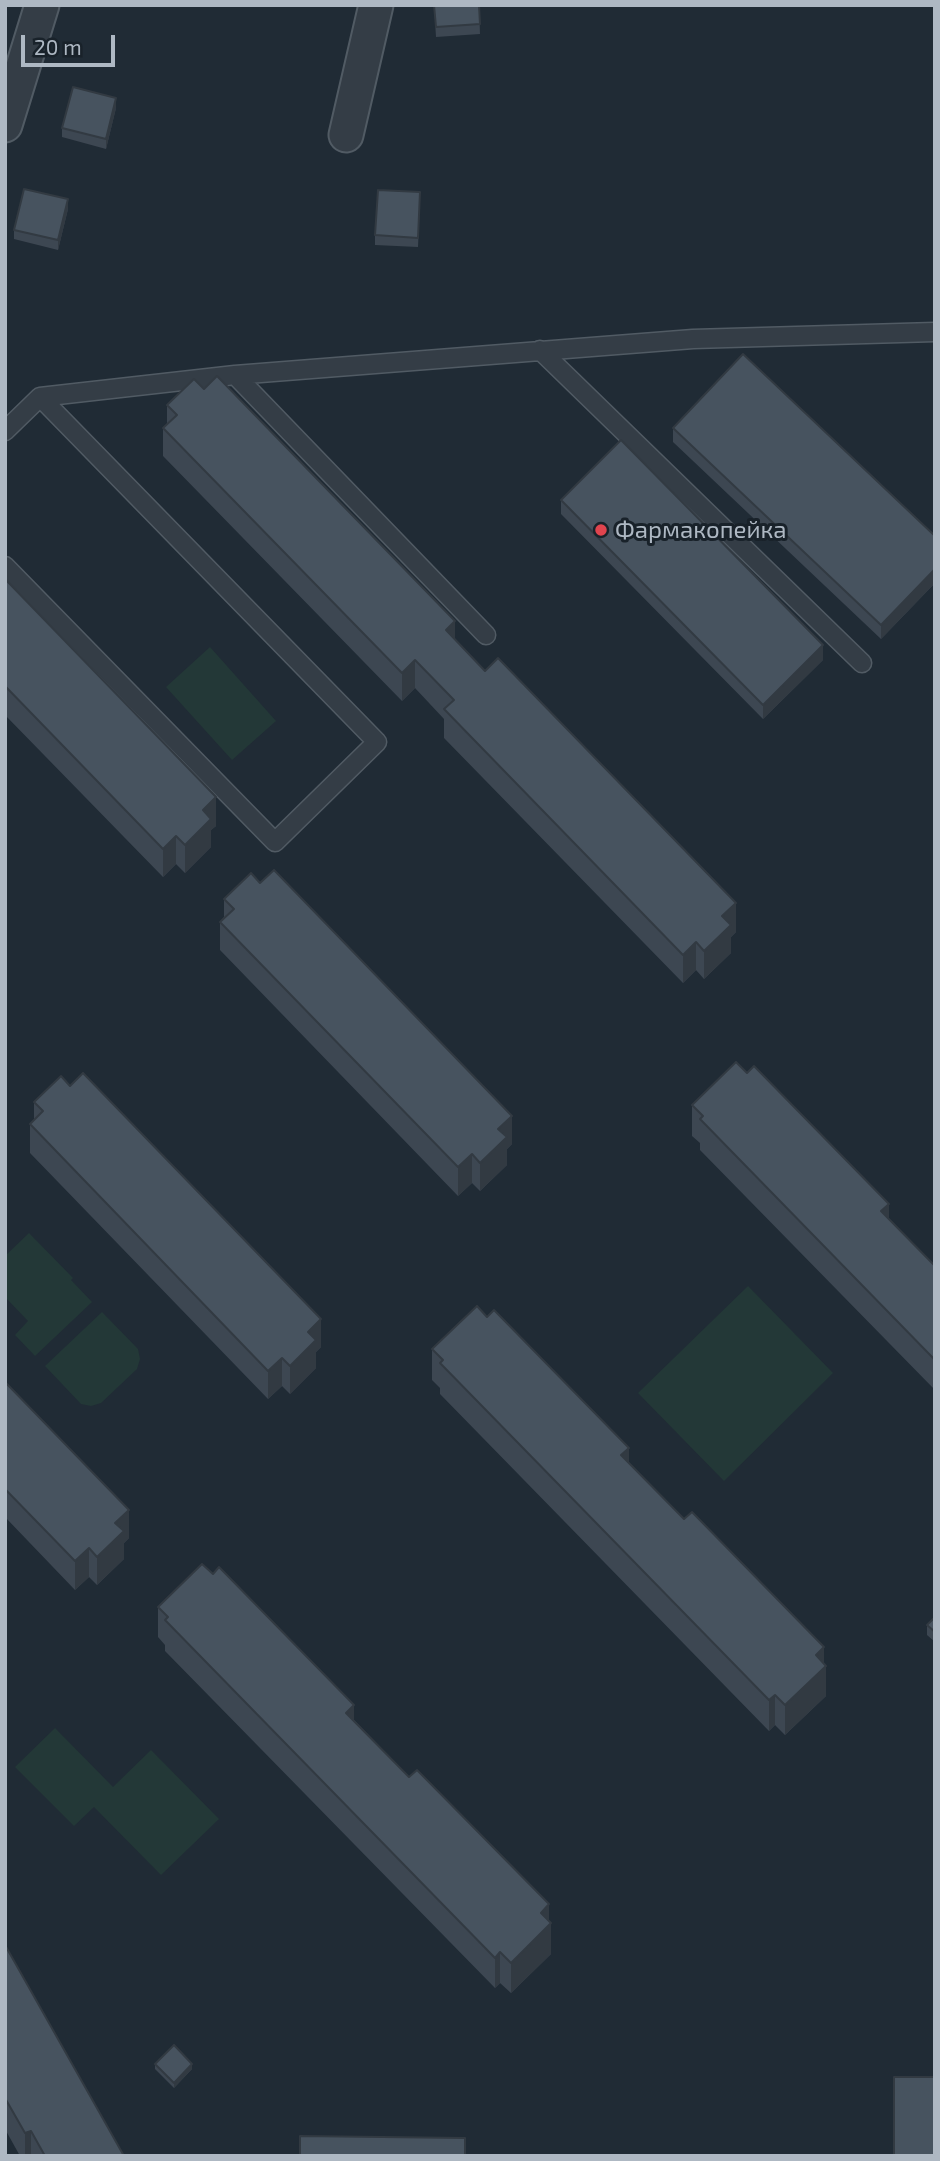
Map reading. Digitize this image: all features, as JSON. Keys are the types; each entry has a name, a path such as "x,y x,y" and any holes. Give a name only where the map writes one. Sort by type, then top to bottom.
{"street":[{"path":"5,125 42,5"},
{"path":"346,135 376,5"}],"lane":[{"path":"5,431 40,397 234,375 693,339 935,332"},
{"path":"540,350 862,663"},
{"path":"234,375 486,635"},
{"path":"5,566 275,842 377,742 40,397"}],"green space":[{"path":"210,647 276,721 232,760 166,687"},
{"path":"29,1233 73,1278 71,1280 92,1302 35,1356 15,1335 28,1321 5,1297 5,1256"},
{"path":"748,1286 833,1373 724,1481 638,1393"},
{"path":"102,1312 138,1349 140,1359 137,1369 101,1403 91,1406 81,1404 45,1366"},
{"path":"55,1728 113,1787 151,1750 219,1819 161,1875 94,1807 74,1826 15,1767"}],"building":[{"path":"434,5 479,5 480,24 436,27"},
{"path":"73,87 116,98 106,139 62,128"},
{"path":"24,189 68,199 58,240 14,230"},
{"path":"378,190 420,192 418,238 375,235"},
{"path":"743,354 935,536 935,569 881,625 673,428"},
{"path":"217,376 455,621 446,630 485,671 498,658 736,903 722,916 731,925 704,951 696,942 683,955 444,709 454,700 415,660 402,673 163,428 177,415 167,405 194,379 204,389"},
{"path":"621,440 823,645 763,705 561,500"},
{"path":"5,579 216,797 203,810 211,819 185,845 176,836 163,849 5,686"},
{"path":"274,870 512,1116 498,1129 507,1137 480,1163 472,1154 458,1167 220,922 234,909 224,899 251,873 260,883"},
{"path":"736,1062 747,1073 754,1066 889,1204 881,1211 935,1266 935,1360 700,1119 703,1116 692,1105"},
{"path":"83,1073 321,1319 308,1332 316,1340 290,1366 282,1358 268,1371 30,1124 43,1111 34,1102 61,1076 70,1086"},
{"path":"477,1306 487,1317 494,1310 629,1448 621,1455 684,1519 692,1512 824,1647 816,1655 826,1666 785,1705 775,1695 769,1700 440,1363 443,1360 432,1349"},
{"path":"5,1382 129,1510 115,1523 124,1531 97,1557 89,1548 75,1561 5,1489"},
{"path":"202,1564 213,1574 219,1567 354,1705 346,1713 409,1777 417,1770 549,1904 541,1913 551,1923 511,1963 500,1952 495,1958 165,1620 168,1617 158,1607"},
{"path":"935,1617 935,1632 927,1625"},
{"path":"5,1945 124,2156 45,2156 31,2131 25,2133 5,2098"},
{"path":"174,2045 192,2064 174,2083 155,2064"},
{"path":"894,2077 935,2077 935,2156 894,2156"},
{"path":"300,2136 465,2138 465,2156 300,2156"}],"place":[{"name":"Фармакопейка","path":"601,530"}]}
